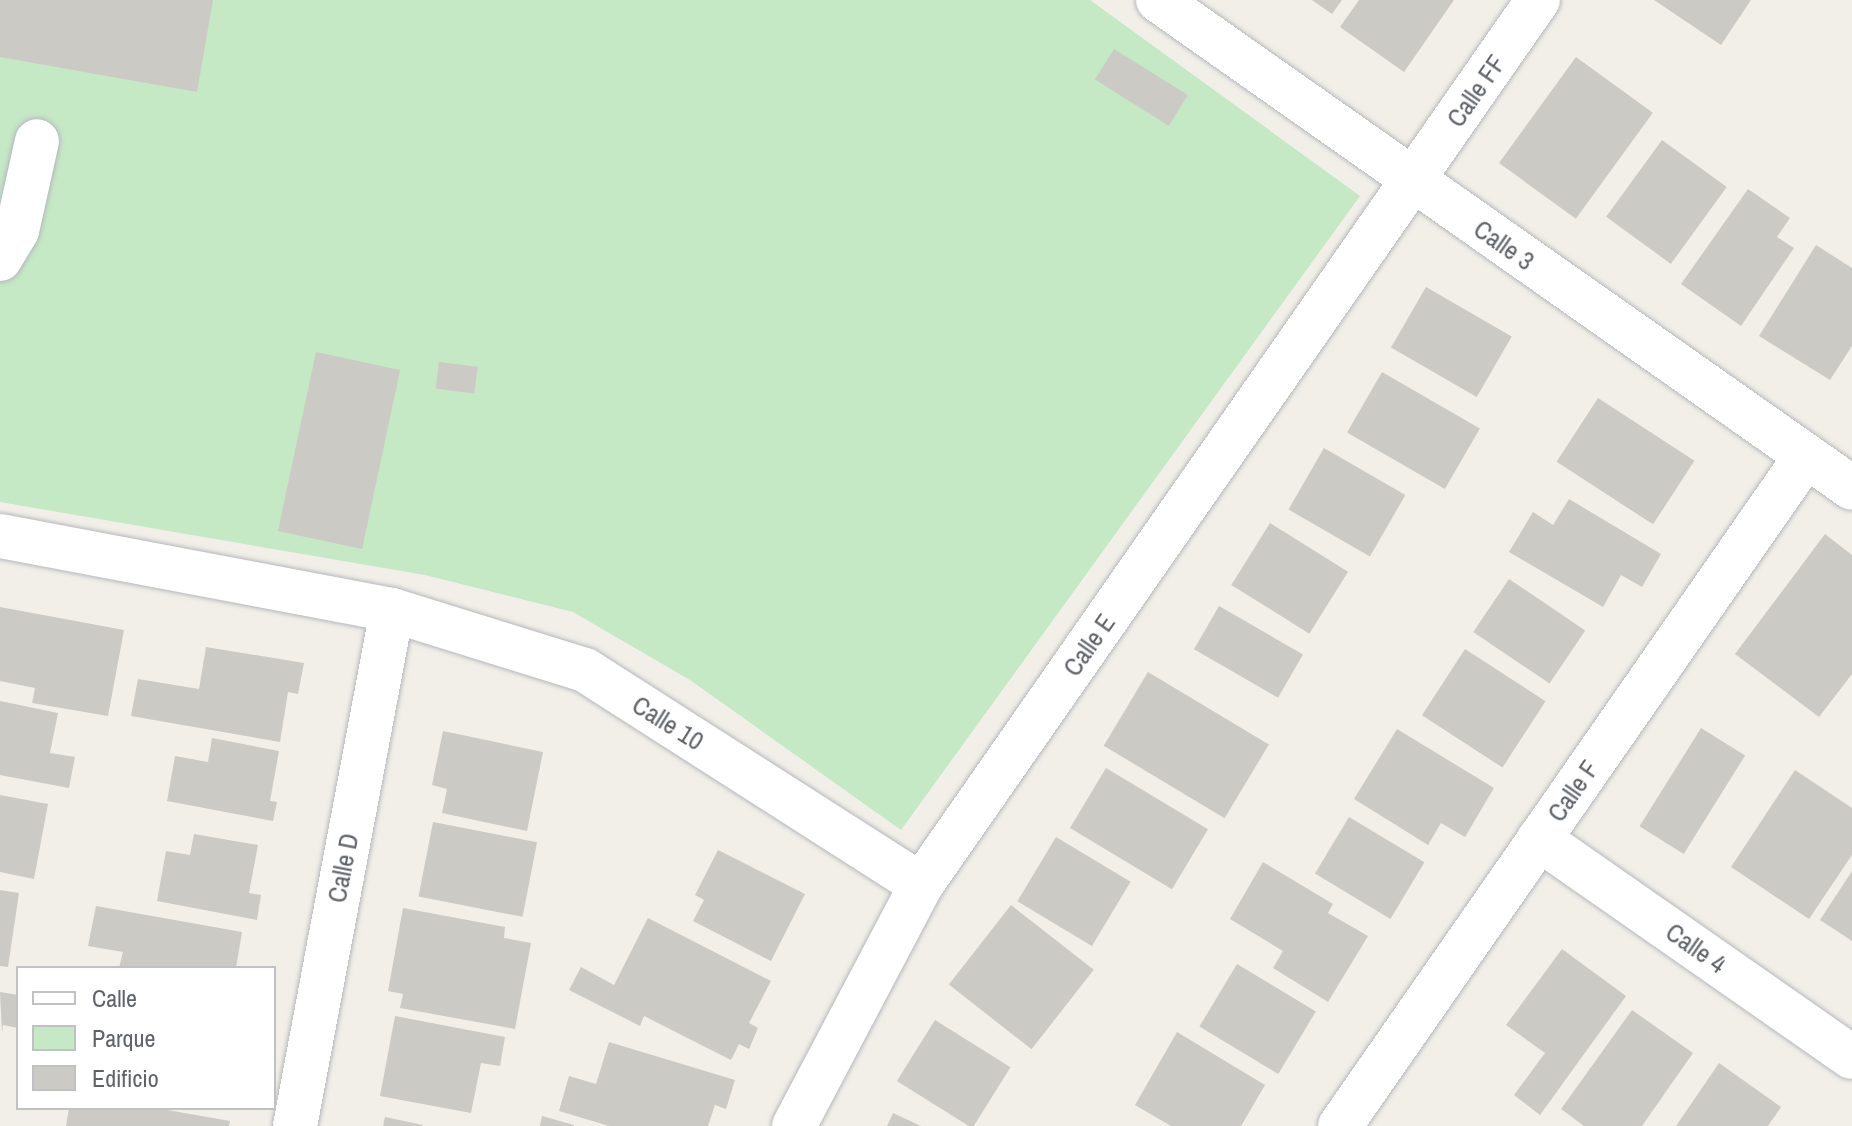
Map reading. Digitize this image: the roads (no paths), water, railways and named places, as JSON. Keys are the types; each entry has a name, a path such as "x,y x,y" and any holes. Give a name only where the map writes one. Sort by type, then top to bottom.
{"street":[{"name":"Calle 3","path":"1158,0 1852,488"},
{"name":"Calle FF","path":"1413,182 1538,0"},
{"path":"0,259 17,231 37,141"},
{"name":"Calle E","path":"794,1126 921,885 1413,182"},
{"name":"Calle F","path":"1340,1126 1806,456"},
{"name":"Calle 10","path":"0,536 392,610 585,670 921,885"},
{"name":"Calle D","path":"295,1126 392,610"},
{"name":"Calle 4","path":"1539,839 1852,1057"}]}
